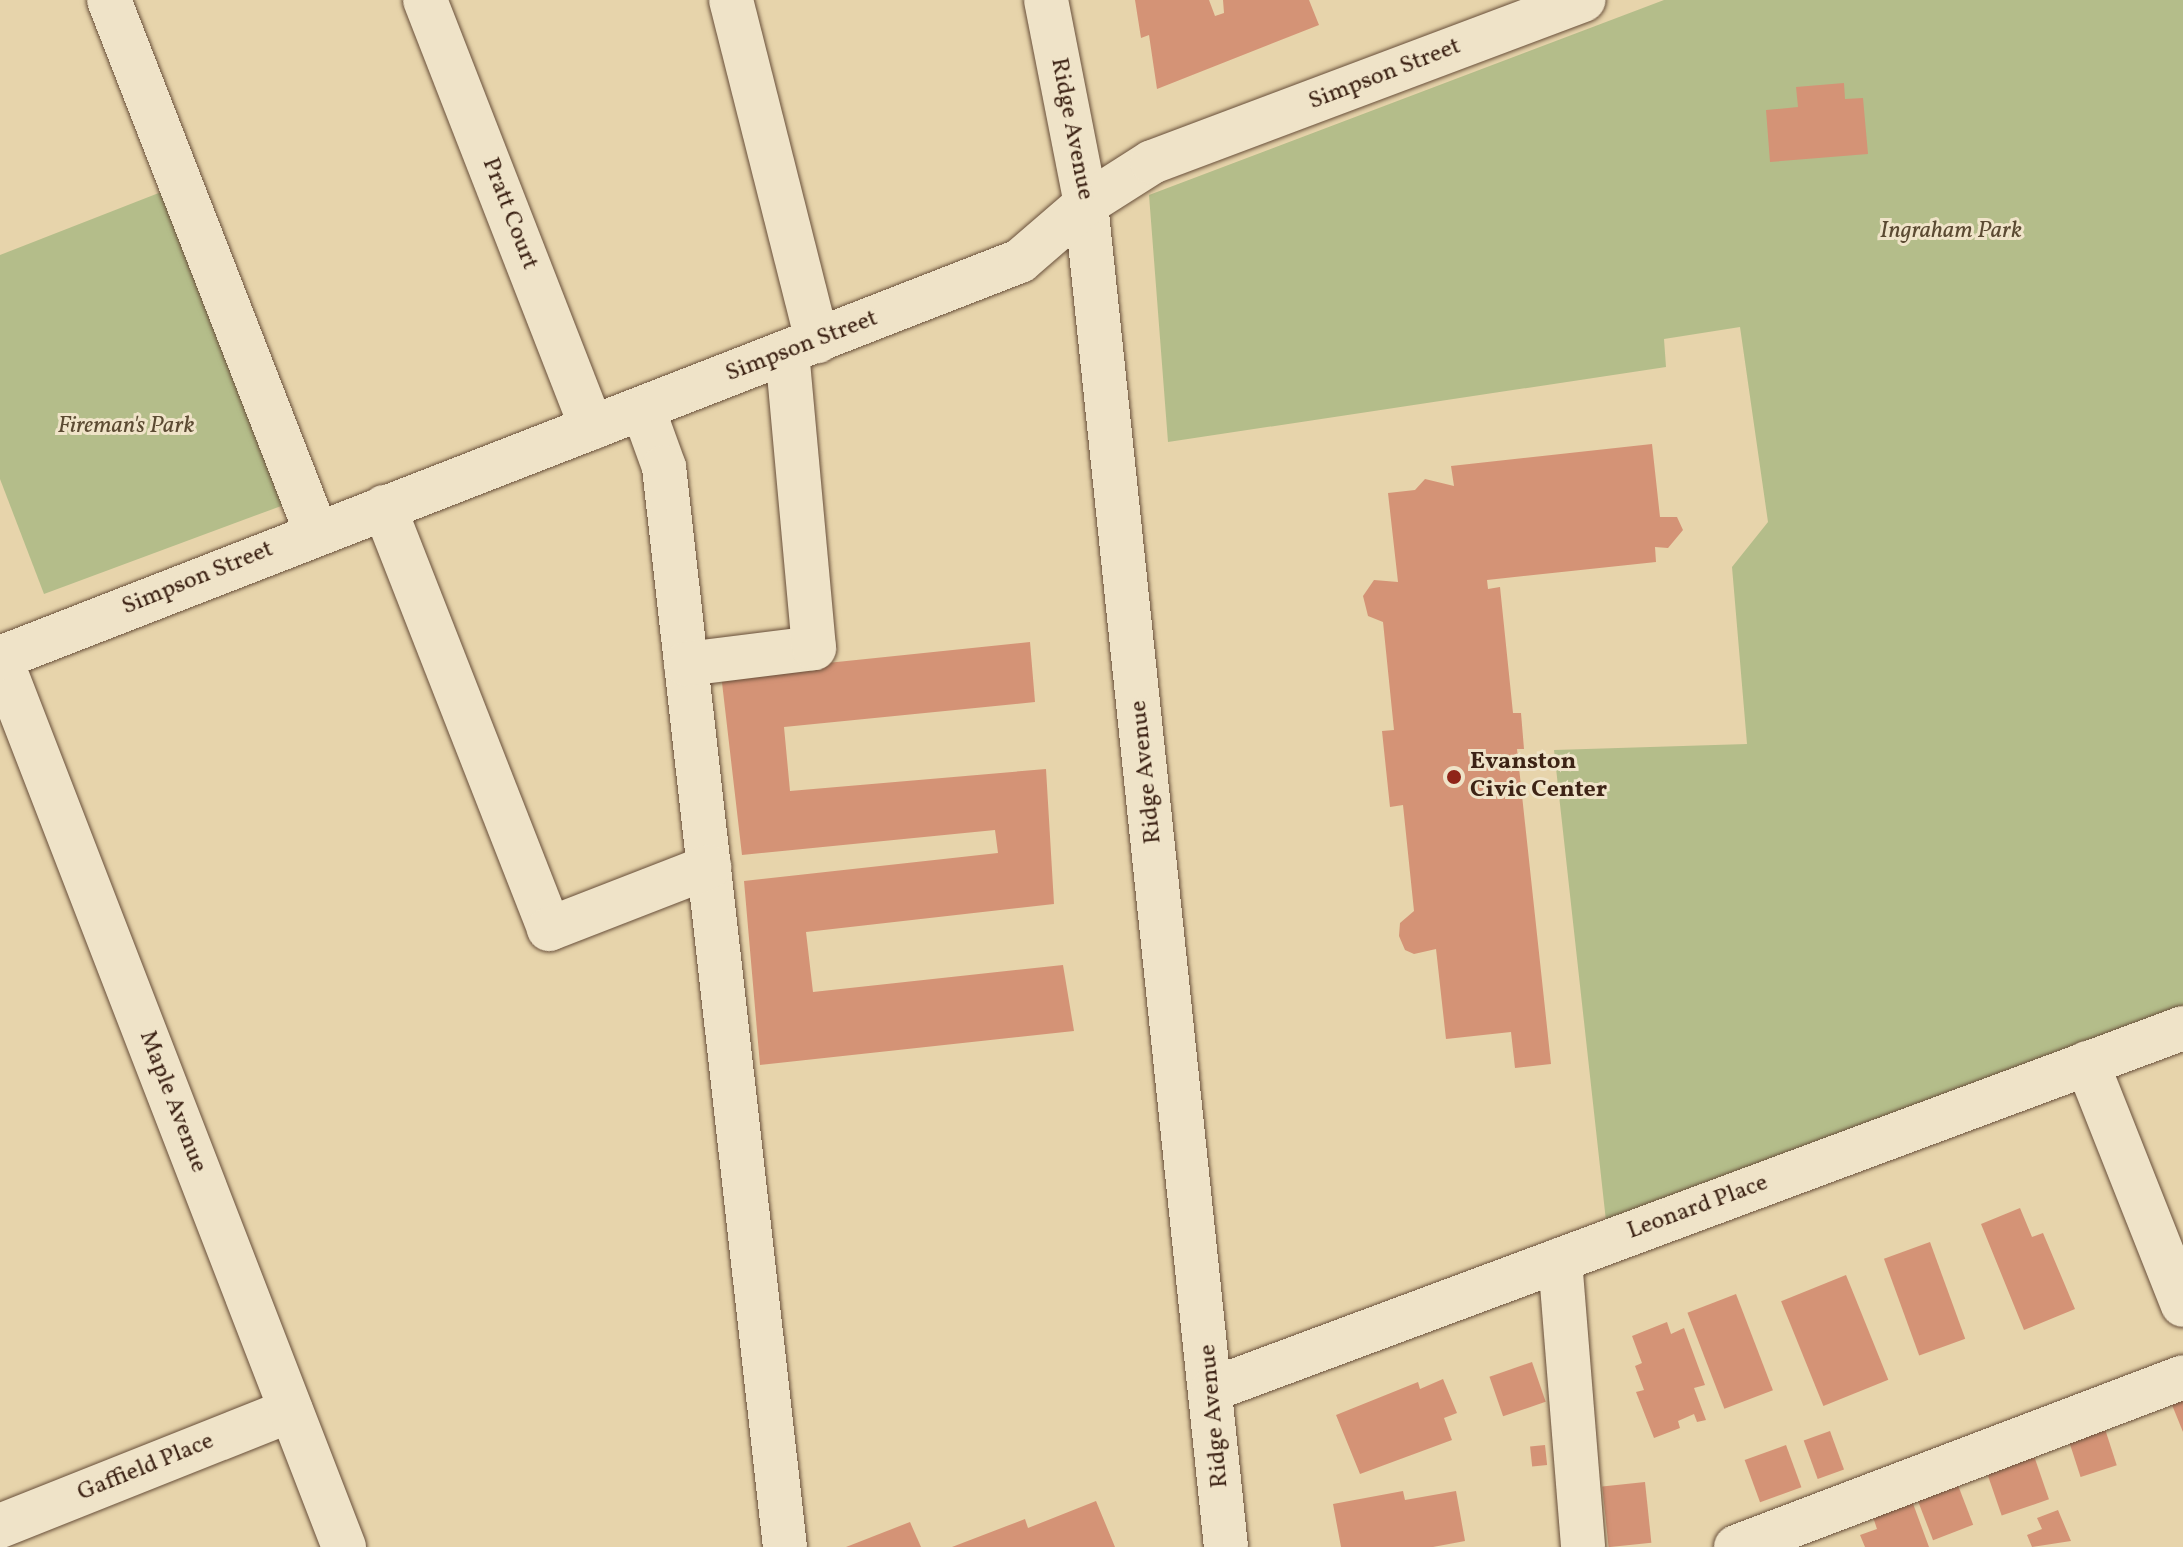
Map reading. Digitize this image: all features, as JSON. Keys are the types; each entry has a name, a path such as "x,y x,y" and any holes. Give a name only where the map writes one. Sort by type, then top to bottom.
{"street":[{"path":"109,0 316,532"},
{"name":"Pratt Court","path":"425,0 592,428"},
{"path":"686,664 814,648 802,347 731,0"},
{"name":"Ridge Avenue","path":"1046,0 1086,204 1213,1389 1226,1547"},
{"name":"Simpson Street","path":"0,658 316,532 643,409 1020,261 1086,204 1152,162 1584,0"},
{"path":"643,409 664,467 785,1547"},
{"path":"384,507 549,929 709,867"},
{"name":"Maple Avenue","path":"0,658 344,1547"},
{"name":"Leonard Place","path":"1213,1389 2183,1028"},
{"path":"2087,1063 2183,1305"},
{"path":"1560,1260 1583,1547"},
{"path":"1736,1547 2183,1377"},
{"name":"Gaffield Place","path":"0,1526 291,1410"}],"green space":[{"name":"Ingraham Park","path":"1664,0 2183,0 2183,1005 1606,1221 1554,750 1747,744 1732,567 1768,522 1740,327 1664,339 1666,367 1168,442 1149,195"},
{"name":"Fireman's Park","path":"169,189 292,502 44,594 0,479 0,255"}],"building":[{"path":"1135,0 1209,0 1215,16 1224,13 1223,0 1309,0 1319,25 1157,89 1149,35 1141,38"},
{"path":"1844,83 1845,99 1863,98 1868,154 1770,162 1766,110 1798,107 1796,87"},
{"name":"Evanston Civic Center","path":"1652,444 1660,517 1677,517 1683,530 1668,548 1655,547 1656,562 1487,580 1488,589 1500,587 1513,713 1521,713 1524,749 1517,749 1551,1064 1515,1068 1511,1032 1446,1039 1436,949 1414,954 1405,950 1399,936 1400,923 1414,911 1403,805 1390,807 1382,731 1394,730 1383,622 1368,616 1363,596 1374,580 1398,582 1388,493 1415,490 1425,479 1454,486 1451,466"},
{"path":"1030,642 1035,702 784,727 790,791 1046,769 1054,904 806,932 813,992 1063,965 1074,1031 760,1065 744,881 998,853 995,830 742,855 721,674"},
{"path":"2020,1208 2032,1237 2043,1233 2075,1309 2024,1330 1981,1224"},
{"path":"1930,1242 1965,1339 1919,1356 1884,1259"},
{"path":"1846,1275 1888,1380 1823,1406 1781,1301"},
{"path":"1736,1294 1773,1390 1724,1409 1687,1313"},
{"path":"1667,1322 1671,1334 1684,1328 1705,1385 1694,1388 1706,1420 1697,1422 1694,1414 1678,1421 1680,1428 1654,1438 1636,1392 1644,1390 1635,1366 1642,1363 1632,1336"},
{"path":"1532,1362 1546,1402 1503,1416 1489,1377"},
{"path":"1443,1379 1457,1413 1444,1418 1452,1440 1360,1474 1336,1415 1418,1382 1420,1389"},
{"path":"2183,1389 2183,1432 2168,1395"},
{"path":"2105,1429 2117,1465 2081,1477 2069,1441"},
{"path":"1830,1431 1844,1470 1818,1479 1804,1441"},
{"path":"1545,1445 1547,1465 1532,1466 1530,1447"},
{"path":"1786,1445 1801,1487 1760,1502 1745,1460"},
{"path":"2033,1453 2049,1499 2002,1516 1986,1469"},
{"path":"1956,1480 1973,1525 1933,1540 1916,1495"},
{"path":"1645,1482 1651,1543 1609,1547 1602,1486"},
{"path":"1908,1490 1929,1547 1865,1547 1860,1535 1877,1529 1869,1505"},
{"path":"1403,1491 1405,1500 1456,1491 1465,1541 1433,1547 1341,1547 1333,1504"},
{"path":"1096,1501 1115,1547 952,1547 1025,1519 1028,1528"},
{"path":"2058,1510 2071,1541 2032,1547 2027,1535 2042,1529 2037,1518"},
{"path":"910,1522 921,1547 846,1547"}],"place":[{"name":"Evanston Civic Center","path":"1454,777"}]}
